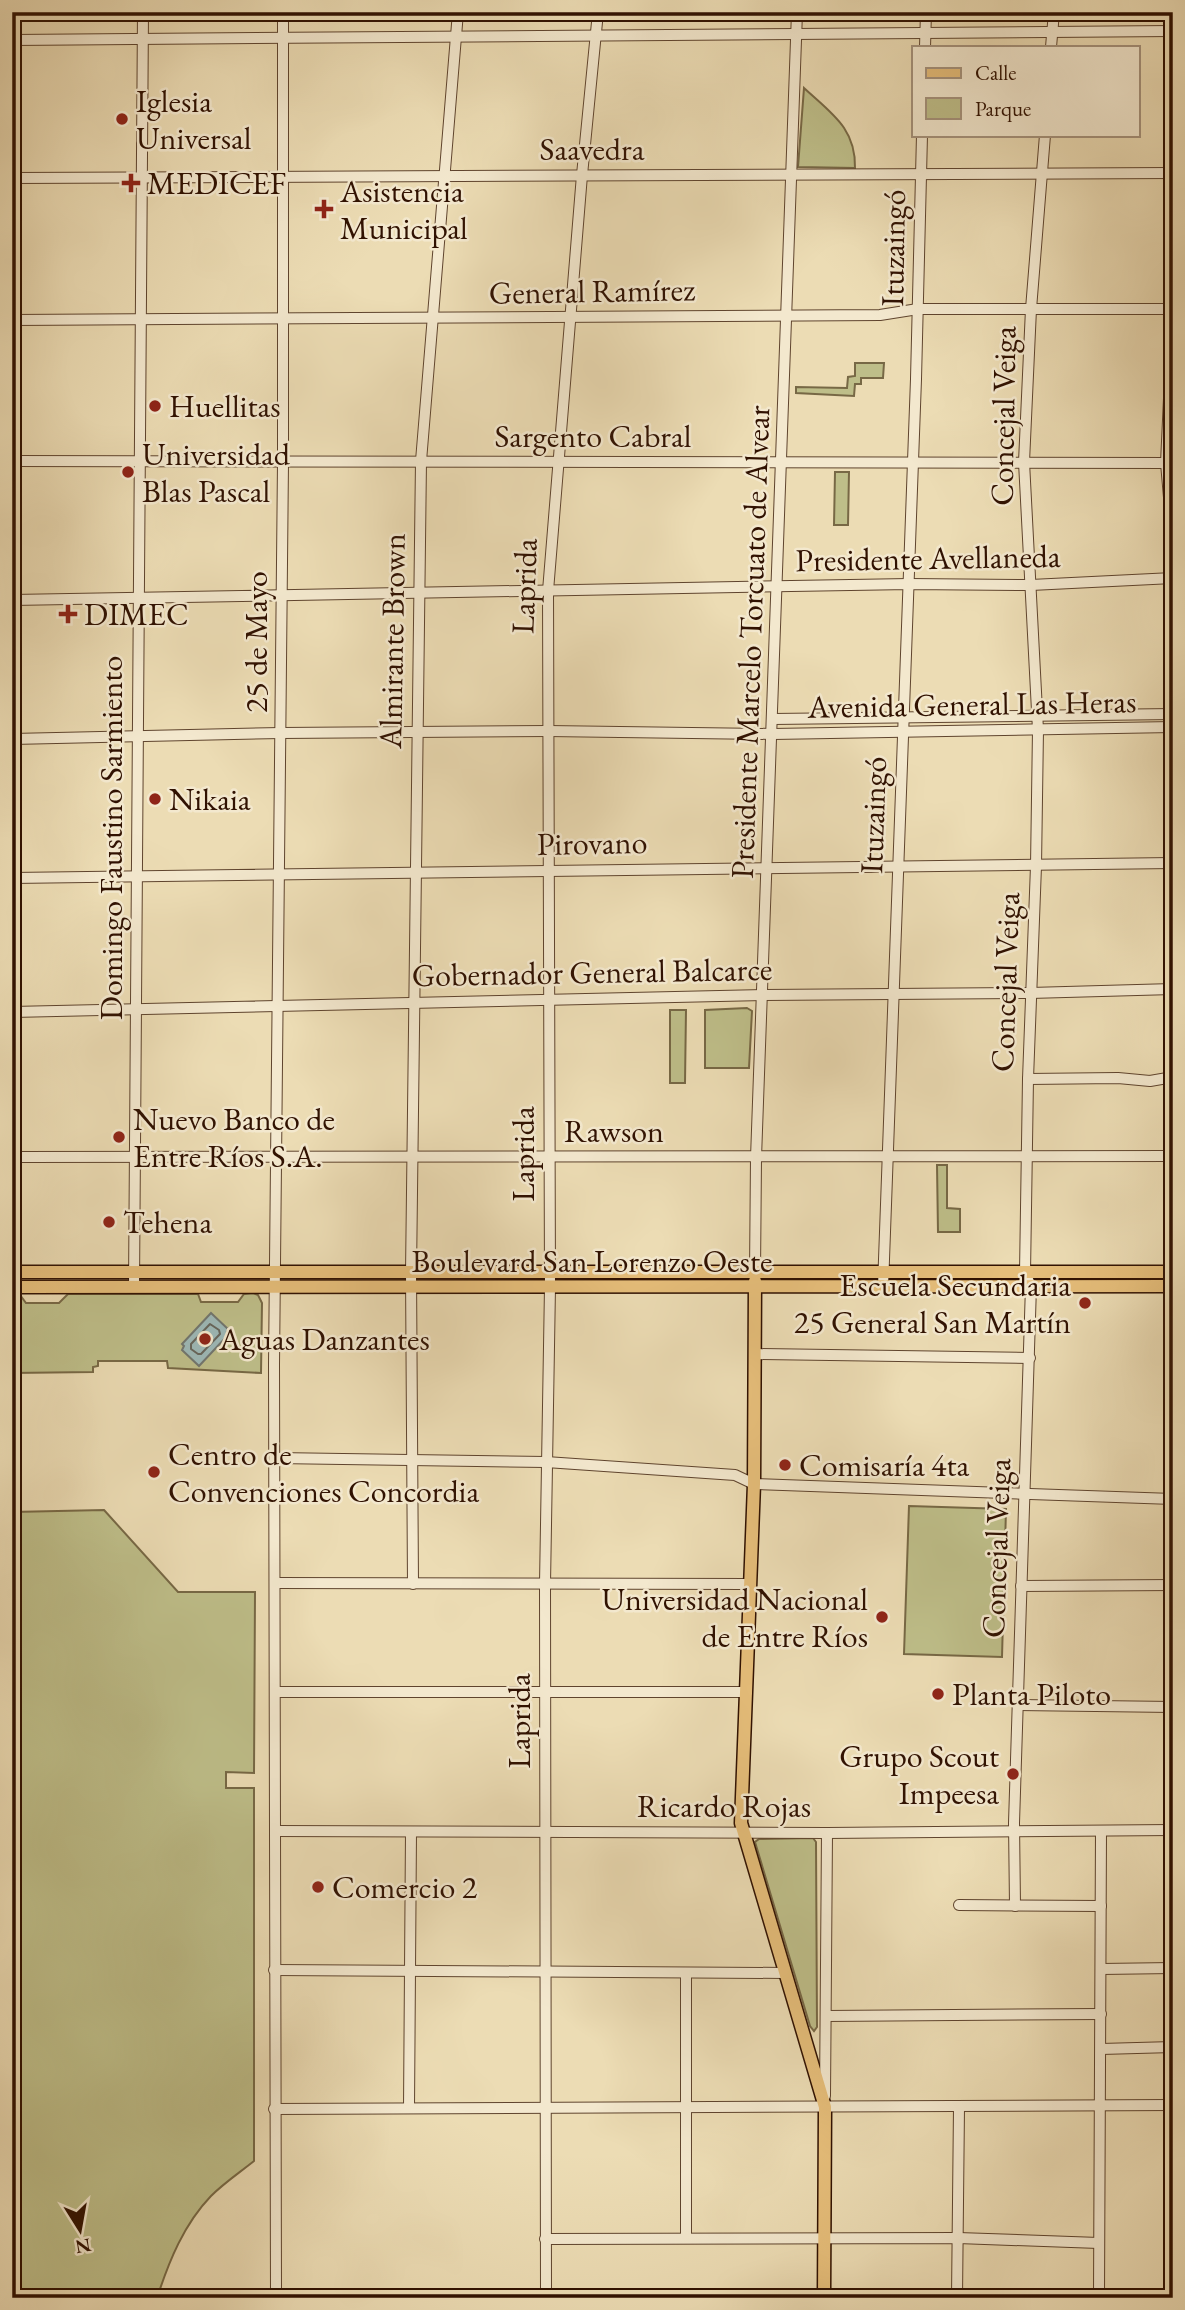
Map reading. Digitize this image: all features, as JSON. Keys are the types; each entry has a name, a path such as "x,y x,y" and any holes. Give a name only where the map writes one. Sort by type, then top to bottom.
{"main road":[{"name":"Boulevard San Lorenzo Oeste","path":"12,1272 550,1273 1031,1286 1173,1286"},
{"name":"Boulevard San Lorenzo Oeste","path":"883,1280 1025,1273 1173,1272"},
{"name":"Boulevard San Lorenzo Oeste","path":"12,1287 550,1287 755,1280"},
{"path":"755,1280 754,1484 740,1804 744,1833 825,2107 824,2298"}],"street":[{"name":"Domingo Faustino Sarmiento","path":"134,1287 143,12"},
{"name":"25 de Mayo","path":"276,2298 274,1364 284,462 283,12"},
{"name":"Almirante Brown","path":"412,1287 421,461 458,12"},
{"name":"Laprida","path":"546,2298 545,1584 550,1287 548,591 598,12"},
{"name":"Presidente Marcelo Torcuato de Alvear","path":"755,1280 756,1158 764,995 797,12"},
{"path":"925,46 926,12"},
{"path":"1051,46 1054,12"},
{"path":"12,40 1173,31"},
{"name":"Ituzaingó","path":"883,1280 909,584 922,136"},
{"name":"Concejal Veiga","path":"1015,1906 1014,1832 1023,1492 1030,1358 1031,1286 1025,1273 1038,730 1024,462 1031,309 1045,136"},
{"name":"Saavedra","path":"12,178 1173,173"},
{"name":"General Ramírez","path":"12,320 880,315 918,309 1173,310"},
{"path":"1173,310 1170,463 1173,543"},
{"name":"Sargento Cabral","path":"12,461 1170,463"},
{"name":"Presidente Avellaneda","path":"12,600 909,584 1031,585 1173,578"},
{"name":"Avenida General Las Heras","path":"773,719 1173,714"},
{"name":"Avenida General Las Heras","path":"12,739 281,733 548,731 773,734 1173,727"},
{"name":"Pirovano","path":"12,878 1173,863"},
{"name":"Gobernador General Balcarce","path":"12,1012 550,999 1173,989"},
{"path":"1028,1079 1118,1078 1150,1081 1173,1077"},
{"name":"Rawson","path":"12,1157 1173,1156"},
{"path":"412,1287 414,1584"},
{"path":"755,1354 1030,1358"},
{"path":"276,1458 546,1462 735,1475 754,1484 1173,1499"},
{"path":"276,1583 750,1584"},
{"path":"1021,1586 1173,1585"},
{"path":"275,1692 747,1692"},
{"path":"1018,1705 1173,1707"},
{"name":"Ricardo Rojas","path":"275,1831 827,1833 1173,1830"},
{"path":"1099,2298 1101,1831"},
{"path":"409,2108 411,1832"},
{"path":"825,2107 827,1833"},
{"path":"960,1905 1101,1906"},
{"path":"1101,1969 1173,1968"},
{"path":"274,1970 785,1973"},
{"path":"686,1974 686,2238"},
{"path":"826,2016 1101,2014"},
{"path":"1101,2049 1173,2048"},
{"path":"274,2109 1173,2105"},
{"path":"957,2298 958,2107"},
{"path":"545,2239 958,2238 1099,2243"}],"green space":[{"path":"804,88 840,122 851,142 855,168 798,167"},
{"path":"855,363 884,363 883,378 861,378 861,384 855,384 854,396 796,393 796,387 847,388 848,377 855,376"},
{"path":"835,472 849,472 848,525 834,525"},
{"path":"747,1008 752,1011 749,1068 705,1068 705,1010"},
{"path":"670,1010 686,1010 685,1083 670,1083"},
{"path":"937,1165 947,1165 947,1208 960,1209 960,1232 938,1232"},
{"path":"12,1294 20,1295 26,1303 59,1303 68,1294 198,1294 201,1302 238,1302 244,1294 258,1295 262,1303 261,1373 168,1368 167,1361 98,1361 93,1372 12,1373"},
{"path":"909,1506 1006,1509 1002,1657 904,1654"},
{"path":"104,1510 178,1592 255,1592 254,1773 226,1772 226,1788 254,1788 254,2161 216,2191 201,2207 172,2257 157,2298 14,2298 12,1512"},
{"path":"813,1838 816,1842 817,2027 814,2031 810,2026 755,1842 759,1839"}],"water":[{"name":"Aguas Danzantes","path":"211,1313 229,1330 229,1334 199,1366 182,1350 182,1344"}],"place":[{"name":"Iglesia Universal","path":"122,119"},
{"name":"MEDICEF","path":"131,183"},
{"name":"Asistencia Municipal","path":"324,209"},
{"name":"Huellitas","path":"155,406"},
{"name":"Universidad Blas Pascal","path":"128,472"},
{"name":"DIMEC","path":"68,614"},
{"name":"Nikaia","path":"155,799"},
{"name":"Nuevo Banco de Entre Ríos S.A.","path":"119,1137"},
{"name":"Tehena","path":"109,1222"},
{"name":"Escuela Secundaria 25 General San Martín","path":"1085,1303"},
{"name":"Aguas Danzantes","path":"205,1339"},
{"name":"Comisaría 4ta","path":"785,1465"},
{"name":"Centro de Convenciones Concordia","path":"154,1472"},
{"name":"Universidad Nacional de Entre Ríos","path":"882,1617"},
{"name":"Planta Piloto","path":"938,1694"},
{"name":"Grupo Scout Impeesa","path":"1013,1774"},
{"name":"Comercio 2","path":"318,1887"}]}
